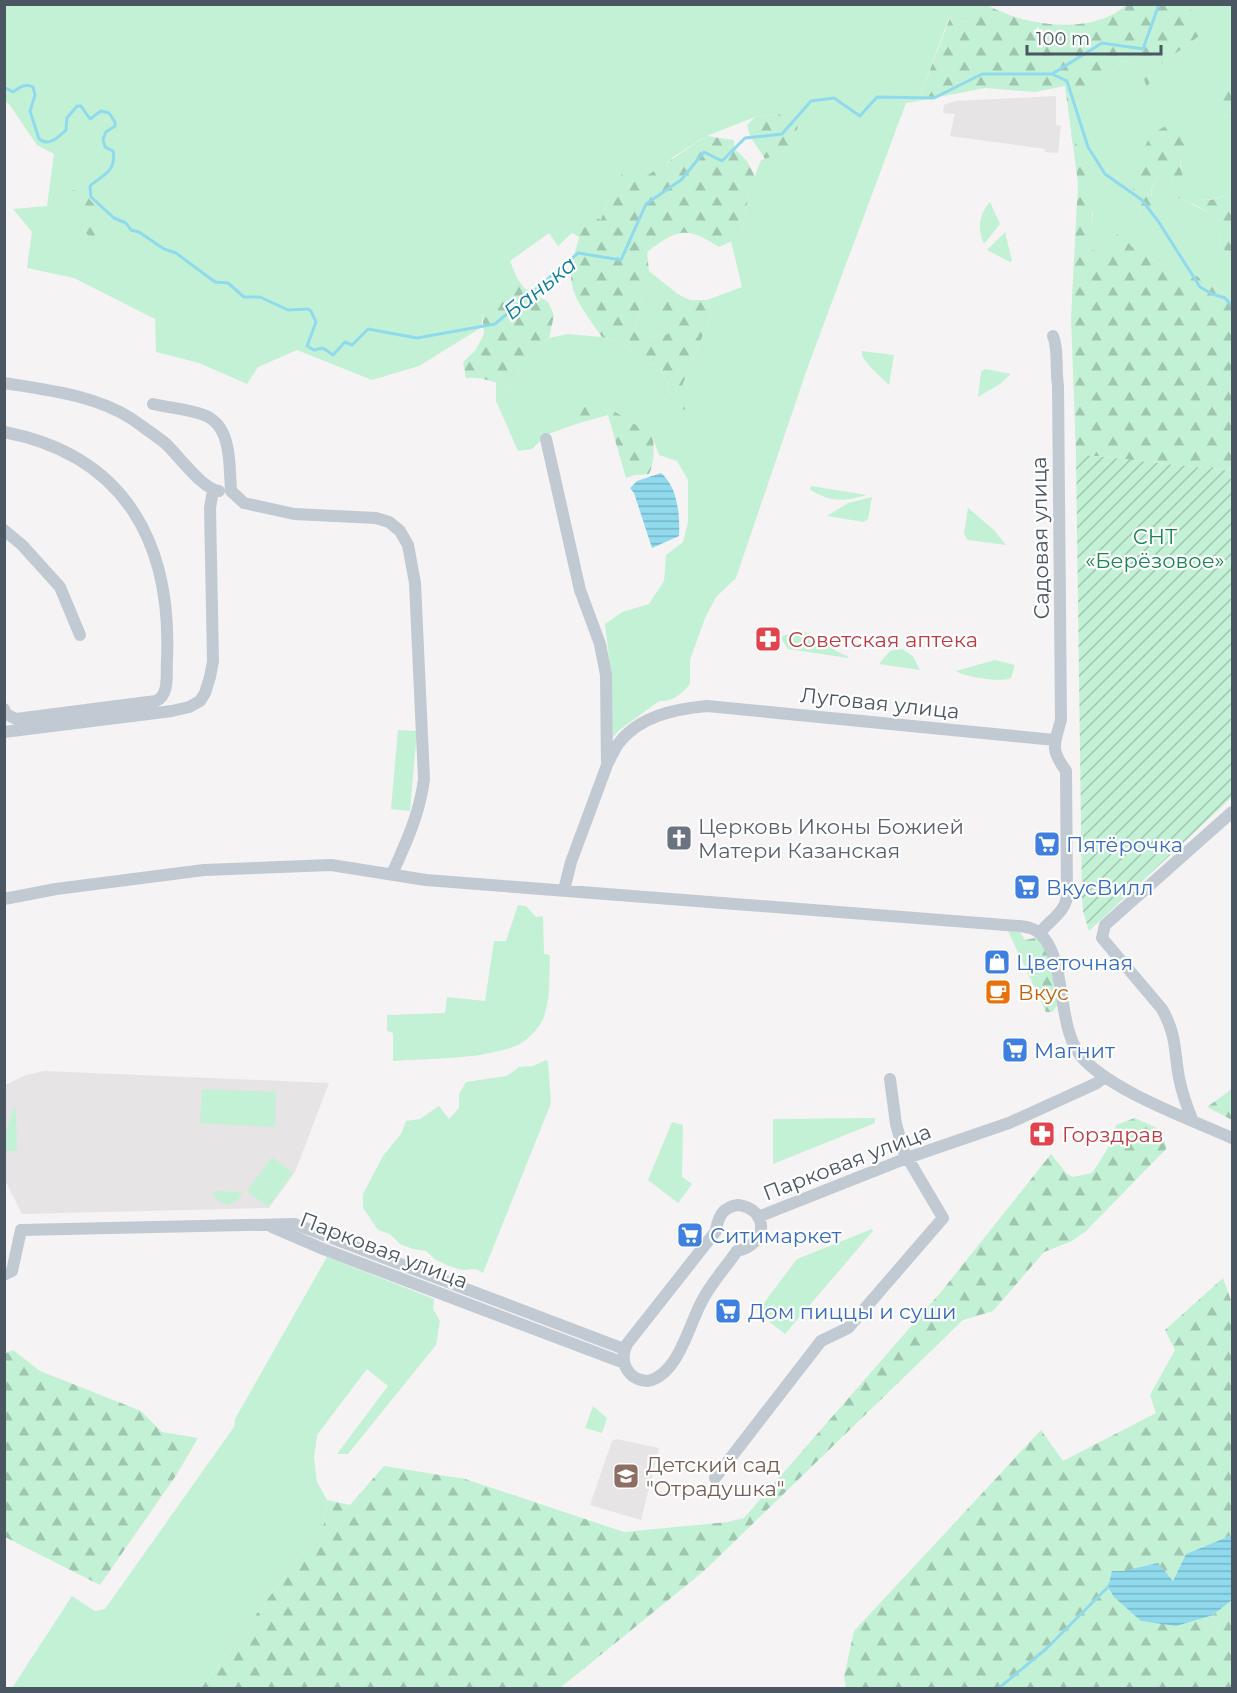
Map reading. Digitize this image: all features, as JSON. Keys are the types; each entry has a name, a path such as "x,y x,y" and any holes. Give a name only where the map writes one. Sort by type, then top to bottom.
{"street":[{"name":"Садовая улица","path":"1053,336 1058,385 1061,720 1055,740"},
{"path":"4,383 87,399 129,418 164,443 213,490 231,491 244,502 294,514 376,518 389,522 400,531 408,545 415,583 424,779 421,802 414,824 392,874"},
{"path":"153,404 206,416 220,426 226,439 231,491"},
{"path":"4,432 29,437 62,450 102,476 129,506 147,534 156,556 165,593 168,641 165,690 161,699 16,719 6,714 4,709"},
{"path":"546,439 580,590 600,644 606,675 607,765 571,862 564,890"},
{"path":"4,732 172,711 189,707 200,701 205,693 213,661 210,508 213,490"},
{"path":"4,530 22,545 60,587 80,635"},
{"name":"Луговая улица","path":"607,765 618,744 632,730 655,717 681,708 701,706 724,706 1055,740"},
{"path":"1040,933 1060,914 1067,897 1066,771 1055,756 1055,740"},
{"path":"1192,1119 1179,1080 1174,1036 1169,1021 1162,1009 1102,938 1106,925 1233,813"},
{"path":"4,899 56,889 204,870 331,865 426,880 1031,928 1040,933 1048,943 1054,957 1068,1026 1080,1054 1104,1077 1127,1090 1233,1138"},
{"name":"Парковая улица","path":"758,1217 907,1158 1021,1118 1097,1083 1104,1077"},
{"path":"716,1478 821,1341 848,1328 943,1218 907,1158 896,1125 890,1079"},
{"name":"Парковая улица","path":"4,1275 12,1270 21,1230 266,1224 295,1224 626,1346 716,1231 720,1215 724,1210 742,1206 753,1211 758,1217 761,1228 758,1239 749,1248 737,1251 701,1301 685,1342 663,1374 652,1380 640,1380 630,1374 624,1363 323,1249 266,1224"},
{"path":"624,1363 626,1346"}],"shaded area":[{"path":"1056,96 1056,125 1061,126 1058,153 1045,152 1045,149 950,136 955,114 943,113 944,105 955,101"},
{"path":"44,1071 329,1083 295,1172 269,1208 22,1214 5,1180 5,1085 26,1075"},
{"name":"Детский сад \"Отрадушка\"","path":"616,1439 659,1448 641,1520 590,1505 612,1441"}],"green space":[{"path":"4,5 991,5 978,12 970,21 963,22 949,18 918,101 906,103 807,369 736,578 716,597 705,618 690,660 690,684 676,697 659,701 618,731 610,741 612,682 605,624 622,612 649,604 664,581 666,555 683,542 688,522 688,480 677,461 659,455 652,435 606,406 577,404 576,424 546,435 532,449 518,451 496,401 496,382 509,389 528,355 549,338 568,334 602,337 620,342 645,362 659,366 667,381 671,398 684,409 682,386 712,313 707,300 742,287 731,241 741,237 749,192 761,160 788,150 779,114 755,117 707,136 673,157 657,171 609,197 601,221 581,238 572,233 558,246 549,233 510,261 517,278 503,297 482,312 482,327 419,366 372,380 297,350 258,367 247,384 199,363 156,352 155,319 74,278 27,268 32,232 13,209 47,206 54,154 37,145 5,101"},
{"path":"1126,5 1194,5 1190,9 1207,22 1202,34 1161,64 1147,87 1137,63 1123,61 1078,101 1071,133 1065,86 1035,92 985,88 918,101 950,18 963,22 970,21 978,12 990,7 1026,20 1068,25 1105,18"},
{"path":"1192,5 1232,5 1232,87 1222,92 1223,117 1232,116 1232,190 1214,199 1196,197 1186,187 1180,158 1149,154 1136,164 1134,199 1145,224 1154,214 1152,188 1168,166 1173,181 1173,196 1214,216 1222,228 1218,245 1232,256 1232,298 1197,276 1178,285 1173,272 1132,247 1120,232 1102,252 1087,249 1093,214 1071,135 1078,101 1123,61 1137,63 1147,86 1161,64 1202,34 1190,9"},
{"path":"1232,87 1232,116 1223,117 1217,109 1222,92"},
{"path":"779,114 798,127 788,150 765,159 750,136 747,125 755,117"},
{"path":"1164,127 1180,130 1187,145 1180,163 1183,178 1191,193 1210,200 1232,190 1232,256 1218,245 1222,228 1212,216 1195,204 1173,196 1173,181 1168,167 1154,184 1152,190 1153,216 1150,226 1145,224 1134,199 1133,186 1128,177 1136,164 1148,154 1145,147 1151,134"},
{"path":"707,136 734,140 734,148 747,161 755,177 749,192 741,237 719,247 698,236 682,233 667,239 647,252 649,271 654,275 641,300 635,333 648,338 668,334 666,322 660,311 668,301 679,295 690,300 707,300 712,313 682,386 690,399 684,410 671,398 667,381 659,366 645,362 620,342 602,337 577,299 571,273 582,221 592,216 601,220 609,197 622,174 645,177"},
{"path":"1072,136 1085,163 1092,190 1092,218 1088,249 1102,252 1120,231 1132,247 1173,272 1178,284 1197,276 1232,298 1232,471 1076,454 1071,318 1078,183"},
{"path":"73,190 87,196 101,218 104,242 98,247 82,228 81,220 68,200 67,194"},
{"path":"990,202 1000,224 984,244 980,233 980,222"},
{"path":"1005,232 1012,261 1010,262 987,250"},
{"path":"654,275 679,295 668,301 666,321 668,334 648,338 635,333 641,300"},
{"path":"517,278 524,288 548,302 554,315 549,338 528,355 509,389 488,380 466,378 463,362 475,351 484,333 482,312 503,297"},
{"path":"862,351 894,355 889,385 870,367 862,356"},
{"path":"985,369 1011,374 1000,384 978,397 981,372"},
{"path":"591,399 652,435 654,455 649,474 626,478 608,415 576,424 576,404"},
{"name":"СНТ «Берёзовое»","path":"1076,454 1232,471 1232,797 1089,931 1083,911 1082,897"},
{"path":"811,486 867,495 844,500 831,499 810,490"},
{"path":"872,497 868,519 864,522 827,516 848,503"},
{"path":"968,508 994,530 1006,545 968,540 964,534"},
{"path":"798,631 814,635 848,658 788,649 782,636"},
{"path":"902,649 913,656 920,670 879,664 890,651"},
{"path":"995,660 1015,665 1011,678 983,679 956,671"},
{"path":"398,730 417,731 410,811 391,809"},
{"path":"518,905 526,906 536,917 543,916 544,954 550,955 547,1004 543,1019 531,1036 513,1047 484,1054 393,1061 393,1033 387,1031 387,1015 445,1013 447,997 485,1001 494,941 506,941"},
{"path":"1008,931 1020,932 1025,940 1035,938 1046,950 1052,966 1057,1000 1057,1006 1052,1012 1046,1012"},
{"path":"546,1060 551,1103 483,1273 475,1269 462,1270 449,1266 436,1260 426,1251 400,1244 390,1234 378,1230 363,1208 363,1194 383,1156 401,1134 406,1121 420,1119 439,1106 449,1119 459,1108 459,1094 466,1082 507,1076 519,1067 533,1066"},
{"path":"202,1089 276,1092 275,1127 200,1123"},
{"path":"1232,1089 1232,1120 1207,1107"},
{"path":"13,1109 16,1109 17,1151 5,1151 5,1136"},
{"path":"875,1118 875,1123 773,1164 773,1119"},
{"path":"1135,1118 1163,1131 1166,1149 1086,1231 1072,1241 1044,1252 993,1311 963,1320 704,1571 560,1688 201,1688 324,1524 327,1500 350,1505 384,1466 465,1479 624,1532 728,1522 744,1518 941,1292 1051,1154 1067,1174 1073,1177 1092,1173 1108,1148 1116,1125"},
{"path":"672,1122 683,1125 682,1177 692,1184 678,1203 648,1180"},
{"path":"272,1157 293,1173 268,1207 247,1191"},
{"path":"213,1191 242,1192 238,1200 228,1205 216,1200"},
{"path":"872,1229 873,1231 785,1334 757,1312 797,1259"},
{"path":"327,1257 434,1299 433,1309 440,1321 436,1345 348,1454 337,1454 388,1386 367,1369 317,1435 314,1458 317,1482 327,1500 324,1524 201,1688 12,1688 72,1596 95,1611 105,1609 234,1427 235,1419"},
{"path":"1223,1278 1232,1303 1232,1535 1186,1554 1173,1581 1112,1571 1213,1615 1232,1600 1232,1688 846,1688 844,1677 854,1631 1041,1430 1063,1461 1156,1413 1150,1395 1175,1350 1165,1330"},
{"path":"13,1350 40,1371 141,1411 162,1432 198,1438 177,1474 100,1585 5,1537 4,1354"},
{"path":"593,1406 607,1418 602,1433 585,1428"}],"water":[{"path":"661,473 667,479 674,494 678,511 679,536 652,548 634,493 630,488 637,481"},
{"path":"1232,1535 1232,1600 1213,1615 1176,1626 1141,1621 1114,1597 1108,1587 1112,1571 1123,1571 1158,1563 1173,1581 1186,1554"}],"waterway":[{"name":"Банька","path":"4,87 13,92 20,87 33,87 35,95 30,111 39,139 47,142 54,140 66,130 67,118 77,106 81,106 90,119 101,111 109,113 115,126 106,132 103,139 105,147 113,151 113,164 90,186 91,197 114,218 126,223 131,230 139,232 164,249 176,253 215,282 228,283 244,297 260,297 288,310 308,309 316,322 307,346 314,350 323,348 333,355 345,342 352,345 368,329 417,338 495,324 578,253 621,260 646,204 681,180 704,152 722,161 745,138 782,134 811,101 834,98 860,116 877,97 934,98 982,74 1052,74 1102,43 1143,49 1159,4"},
{"path":"1052,74 1067,81 1088,147 1105,174 1142,200 1200,287 1225,298 1232,306"},
{"path":"999,1688 1047,1648 1108,1587"}],"place":[{"name":"Советская аптека","path":"768,639"},
{"name":"Церковь Иконы Божией Матери Казанская","path":"679,838"},
{"name":"Пятёрочка","path":"1047,844"},
{"name":"ВкусВилл","path":"1027,887"},
{"name":"Цветочная","path":"997,962"},
{"name":"Вкус","path":"998,992"},
{"name":"Магнит","path":"1015,1050"},
{"name":"Горздрав","path":"1042,1134"},
{"name":"Ситимаркет","path":"690,1235"},
{"name":"Дом пиццы и суши","path":"728,1311"},
{"name":"Детский сад \"Отрадушка\"","path":"626,1476"}]}
